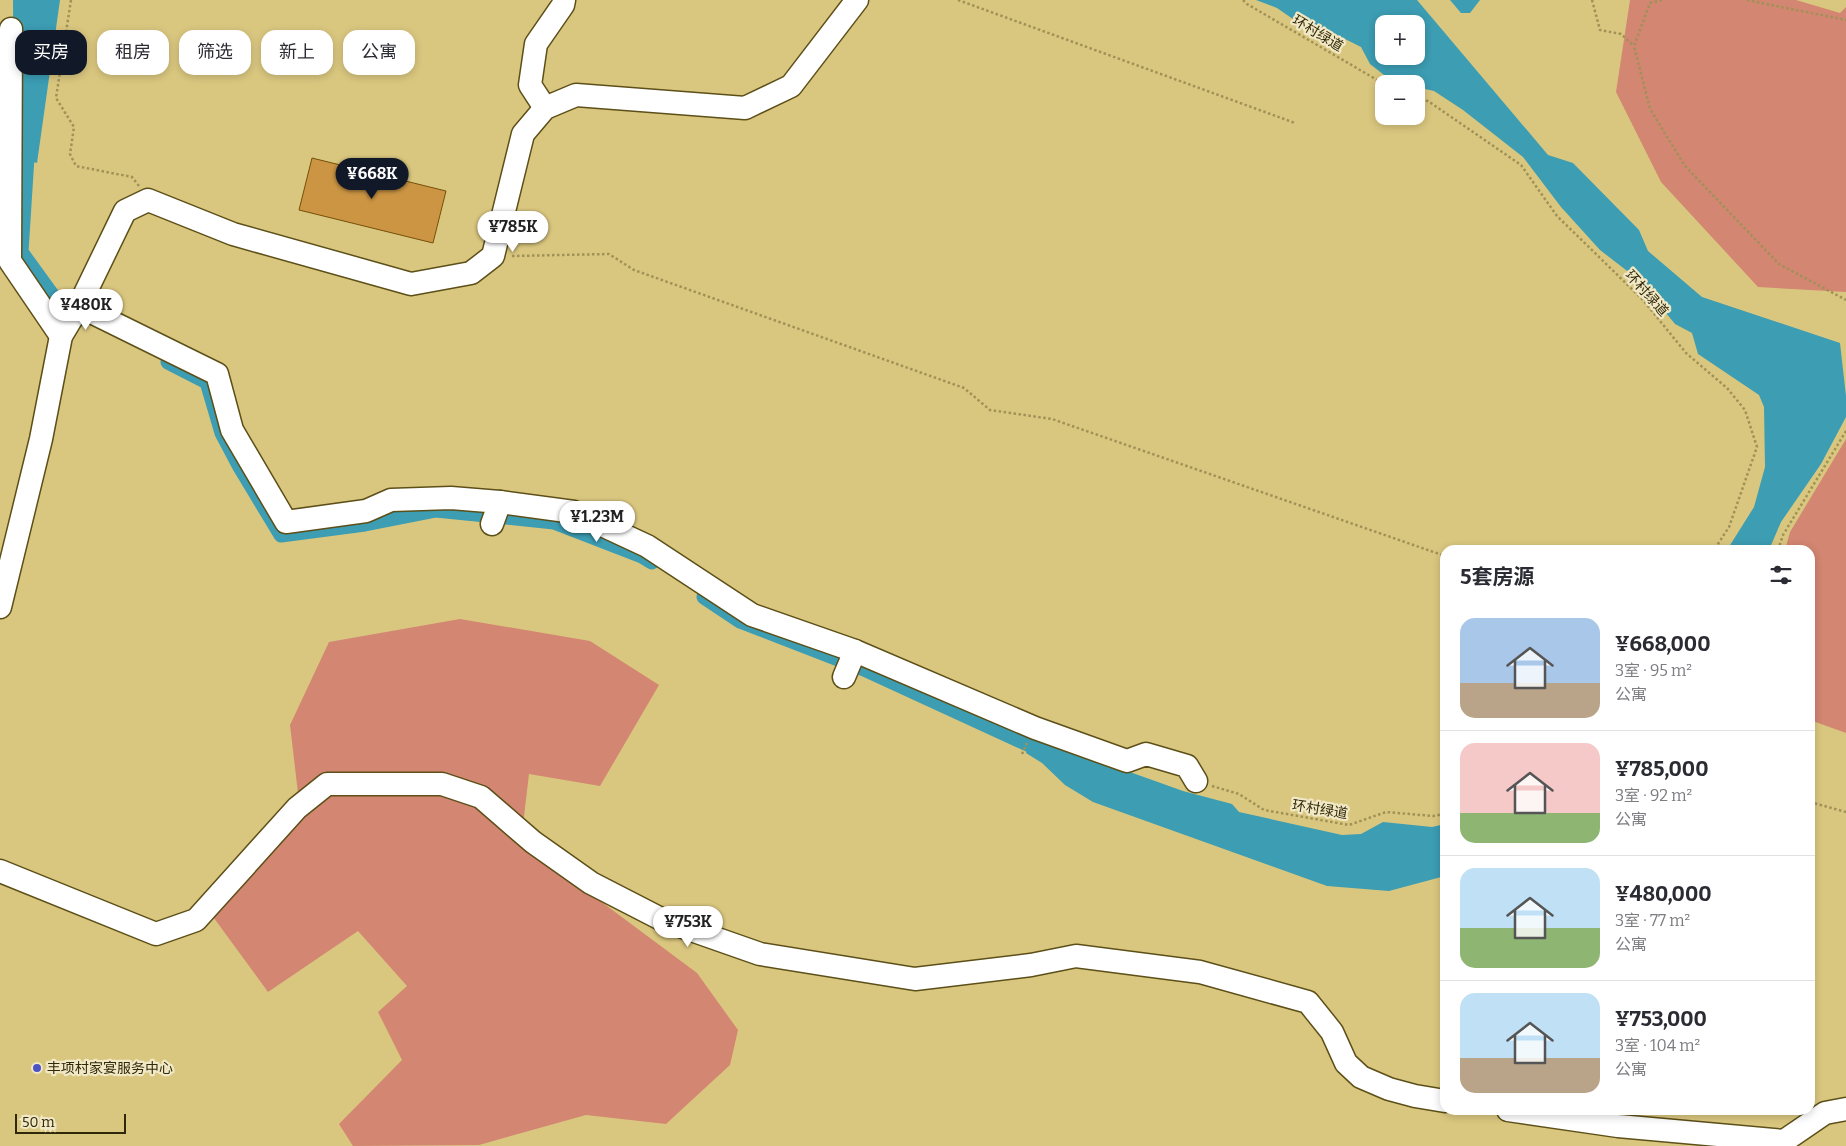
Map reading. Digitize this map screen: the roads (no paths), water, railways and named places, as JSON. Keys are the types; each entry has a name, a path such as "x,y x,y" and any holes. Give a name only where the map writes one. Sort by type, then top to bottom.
{"street":[{"path":"545,108 530,85 536,44 563,5 564,0"},
{"path":"0,607 41,439 61,336 79,306 125,211 148,200 233,234 411,284 471,273 493,256 524,134 545,108 576,96 745,108 792,86 857,0"},
{"path":"11,29 6,218 10,261 61,336"},
{"path":"79,306 217,374 232,430 286,522 366,511 391,500 450,498 500,502 574,512 647,546 752,615 850,664 1127,761 1146,754 1187,766 1196,781"},
{"path":"492,524 500,502"},
{"path":"0,871 156,934 196,920 297,808 327,784 442,784 481,797 533,842 590,883 663,920 760,954 914,979 1031,965 1076,956 1200,972 1308,1002 1332,1032 1346,1063 1361,1077 1406,1094 1440,1100"},
{"path":"1542,1115 1618,1126 1784,1141 1825,1113 1846,1109"}],"water":[{"path":"13,0 60,0 56,30 15,30 15,75 49,75 37,163 14,157"},
{"path":"1256,0 1417,0 1548,155 1573,163 1639,230 1648,251 1702,297 1840,343 1846,396 1846,417 1821,464 1781,522 1771,545 1730,545 1754,507 1765,467 1764,407 1759,395 1698,354 1692,333 1675,324 1652,296 1648,287 1600,250 1561,207 1523,157 1463,110 1434,91 1425,89 1425,75 1384,75 1370,64 1361,47 1327,30 1311,30 1277,8"},
{"path":"1450,0 1480,0 1470,13 1461,13"},
{"path":"1035,733 1085,756 1183,791 1232,804 1239,812 1342,835 1361,834 1383,822 1432,827 1440,825 1440,877 1389,891 1327,886 1093,802 1065,785 1042,763 1026,753"}],"waterway":[{"path":"28,141 21,252 63,310 80,319"},
{"path":"168,362 207,382 222,433 281,535 365,524 436,510 554,522 642,556 652,562"},
{"path":"704,597 740,621 864,669 1047,753"}],"place":[{"name":"丰项村家宴服务中心","path":"37,1068"}]}
